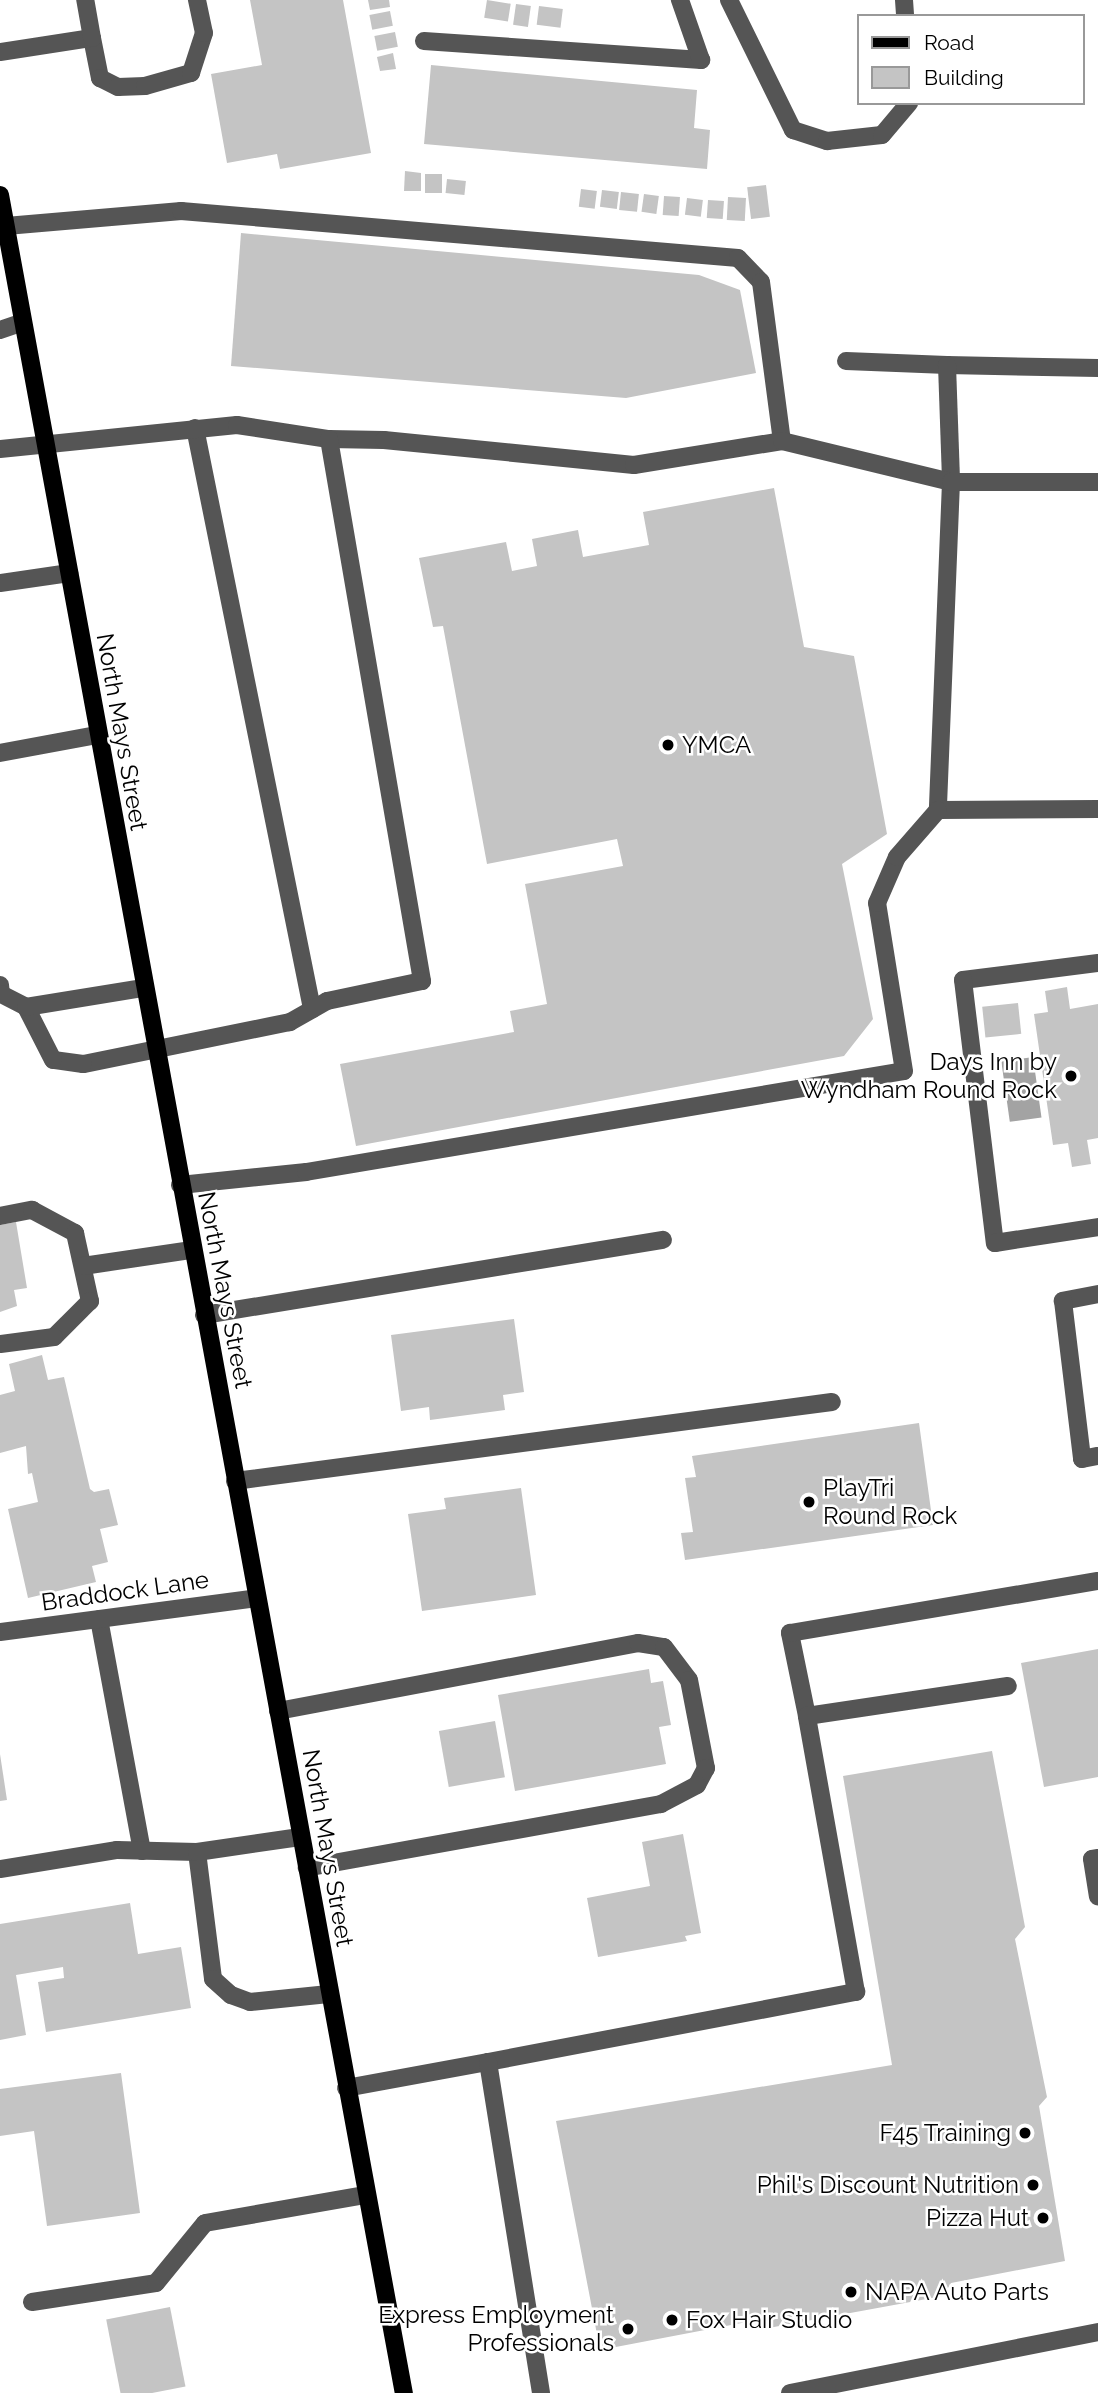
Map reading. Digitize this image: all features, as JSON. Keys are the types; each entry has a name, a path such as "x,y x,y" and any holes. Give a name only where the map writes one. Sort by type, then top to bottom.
{"main road":[{"name":"North Mays Street","path":"0,195 143,988 404,2393"}],"street":[{"path":"85,0 100,78 118,87 145,86 191,73 204,33 197,0"},
{"path":"425,41 701,60 680,0"},
{"path":"729,0 793,130 827,141 882,135 907,105"},
{"path":"0,52 92,38"},
{"path":"6,226 181,211 738,258 761,282 782,441"},
{"path":"0,330 23,322"},
{"path":"846,360 1098,368"},
{"path":"180,1185 306,1172 904,1071 877,903 897,857 938,810 951,482 947,365"},
{"path":"0,449 45,441 237,425 329,439 384,440 634,465 782,441 951,482 1098,482"},
{"path":"195,429 312,1009"},
{"path":"1,990 26,1007 53,1060 83,1064 290,1022 327,1001 422,981 329,439"},
{"path":"0,583 69,573"},
{"path":"0,753 97,735"},
{"path":"938,810 1098,809"},
{"path":"1098,963 963,979 995,1243 1098,1227"},
{"path":"26,1007 143,988"},
{"path":"0,1216 32,1210 75,1233 90,1301 54,1337 0,1344"},
{"path":"204,1314 663,1240"},
{"path":"83,1266 192,1250"},
{"path":"1098,1294 1063,1301 1082,1459 1098,1456"},
{"path":"235,1481 832,1402"},
{"path":"346,2088 856,1992 790,1633 1098,1581"},
{"name":"Braddock Lane","path":"0,1632 257,1598"},
{"path":"99,1619 142,1851"},
{"path":"278,1711 638,1643 664,1647 689,1680 706,1768 697,1785 661,1804 307,1868"},
{"path":"807,1716 1008,1686"},
{"path":"0,1869 117,1850 197,1852 300,1837"},
{"path":"197,1852 213,1979 232,1995 250,2002 329,1994"},
{"path":"1098,1858 1091,1859 1098,1897"},
{"path":"488,2062 541,2393"},
{"path":"32,2302 156,2283 205,2223 366,2195"},
{"path":"790,2393 1098,2332"}],"shaded area":[{"path":"1033,1057 1041,1117 1010,1122 1001,1061"}],"building":[{"path":"250,0 343,0 371,153 280,169 277,154 227,163 211,74 262,65"},
{"path":"368,0 389,0 390,7 370,10"},
{"path":"487,0 511,4 508,22 484,18"},
{"path":"516,4 531,6 528,27 513,25"},
{"path":"539,6 563,9 561,28 537,25"},
{"path":"390,11 393,26 372,30 369,15"},
{"path":"395,32 398,47 377,51 374,36"},
{"path":"393,53 396,69 380,71 377,57"},
{"path":"431,65 697,90 694,128 710,130 707,169 424,144"},
{"path":"405,171 421,173 421,191 404,191"},
{"path":"425,174 442,174 442,193 425,193"},
{"path":"447,179 466,181 464,195 446,193"},
{"path":"766,185 770,217 751,219 747,187"},
{"path":"581,189 597,191 595,209 579,207"},
{"path":"602,190 619,192 617,209 600,207"},
{"path":"621,192 639,194 637,212 619,210"},
{"path":"644,194 659,196 656,214 641,212"},
{"path":"664,196 680,197 679,216 663,215"},
{"path":"728,197 746,198 745,221 727,220"},
{"path":"687,198 703,200 701,217 685,215"},
{"path":"708,200 724,201 723,219 707,218"},
{"path":"241,233 699,275 740,290 756,373 626,398 231,366"},
{"name":"YMCA","path":"774,488 804,647 854,656 887,834 842,864 873,1019 844,1056 356,1146 340,1064 514,1032 510,1011 547,1004 525,884 623,866 617,839 487,864 443,626 433,627 419,558 506,542 512,571 537,566 532,539 578,530 583,557 649,545 643,512"},
{"name":"Days Inn by Wyndham Round Rock","path":"1067,987 1070,1009 1098,1004 1098,1138 1087,1140 1091,1164 1072,1167 1068,1143 1053,1145 1034,1014 1048,1012 1045,991"},
{"path":"1018,1003 1021,1034 985,1038 982,1007"},
{"path":"16,1222 27,1288 14,1290 17,1306 0,1312 0,1225"},
{"path":"514,1319 524,1392 503,1395 505,1410 430,1420 429,1407 401,1411 391,1335"},
{"path":"42,1355 48,1380 64,1377 90,1489 94,1492 109,1489 118,1525 100,1529 108,1562 92,1566 96,1582 28,1598 8,1509 38,1502 32,1473 28,1474 26,1446 0,1453 0,1395 15,1391 9,1364"},
{"name":"PlayTri Round Rock","path":"919,1423 933,1525 685,1560 681,1533 693,1532 685,1478 696,1477 692,1456"},
{"path":"521,1488 536,1595 422,1611 408,1514 446,1509 444,1498"},
{"path":"1098,1649 1098,1777 1044,1787 1021,1663"},
{"path":"649,1669 651,1683 663,1681 671,1725 659,1727 666,1764 515,1791 498,1695"},
{"path":"495,1721 505,1777 449,1787 439,1731"},
{"path":"992,1751 1025,1927 1015,1939 1047,2097 1039,2106 1065,2261 951,2283 943,2296 763,2329 752,2321 600,2350 556,2121 892,2065 843,1776"},
{"path":"0,1754 7,1800 0,1801"},
{"path":"683,1834 701,1933 685,1936 687,1941 598,1957 587,1898 650,1886 642,1842"},
{"path":"130,1903 138,1954 181,1947 191,2008 46,2032 38,1982 64,1978 63,1967 16,1975 26,2035 0,2040 0,1924"},
{"path":"121,2073 140,2213 47,2226 34,2131 0,2136 0,2089"},
{"path":"170,2307 185,2387 152,2393 121,2393 106,2319"}],"place":[{"name":"YMCA","path":"668,745"},
{"name":"Days Inn by Wyndham Round Rock","path":"1071,1076"},
{"name":"PlayTri Round Rock","path":"809,1502"},
{"name":"F45 Training","path":"1025,2133"},
{"name":"Phil's Discount Nutrition","path":"1033,2185"},
{"name":"Pizza Hut","path":"1043,2218"},
{"name":"NAPA Auto Parts","path":"851,2292"},
{"name":"Fox Hair Studio","path":"672,2320"},
{"name":"Express Employment Professionals","path":"628,2329"}]}
